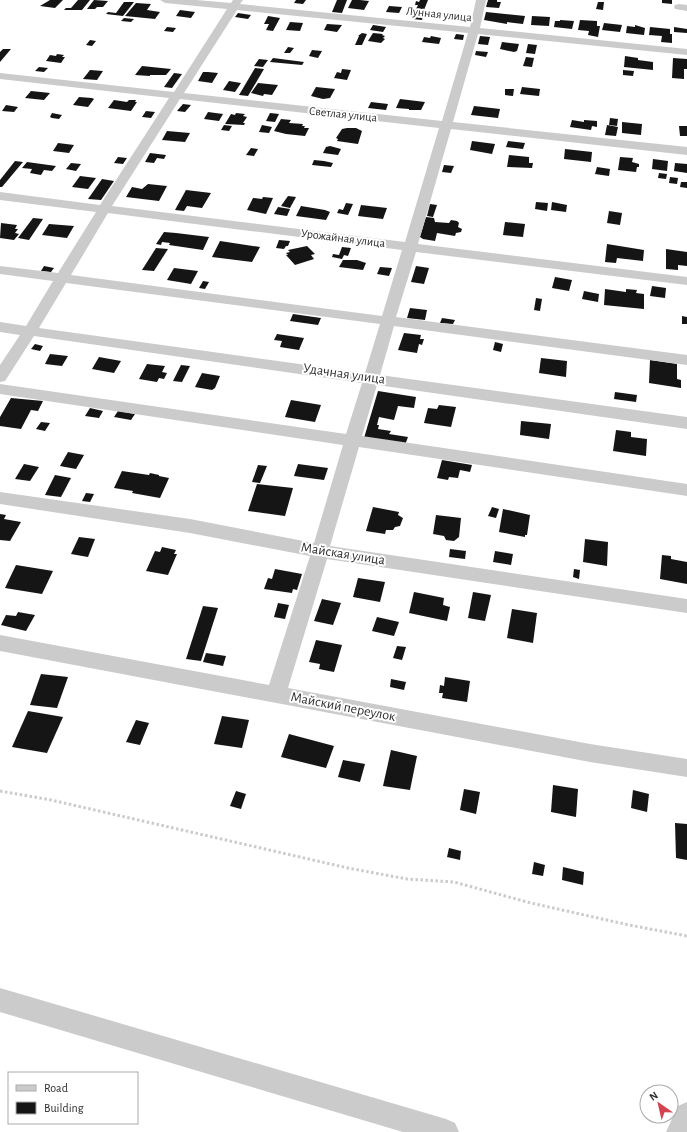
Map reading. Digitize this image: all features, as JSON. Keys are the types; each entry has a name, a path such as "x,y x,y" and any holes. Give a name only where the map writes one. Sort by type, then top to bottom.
{"street":[{"name":"Лунная улица","path":"165,0 236,3 474,31 687,52"},
{"path":"276,694 411,246 445,125 474,31 481,0"},
{"path":"0,377 30,331 61,277 236,3"},
{"name":"Светлая улица","path":"0,76 687,151"},
{"name":"Урожайная улица","path":"0,196 687,281"},
{"path":"0,270 687,360"},
{"name":"Удачная улица","path":"0,326 222,356 687,423"},
{"path":"0,389 352,442 687,490"},
{"name":"Майская улица","path":"0,498 190,526 320,551 687,606"},
{"name":"Майский переулок","path":"0,643 590,753 687,768"},
{"path":"0,1000 446,1132"},
{"path":"679,1132 687,1115"}],"path":[{"path":"0,791 51,800 356,869 407,879 454,882 531,903 629,926 687,936"}],"building":[{"path":"50,0 63,0 55,8 40,6"},
{"path":"78,0 90,0 82,10 64,10 66,8 71,8"},
{"path":"94,0 108,1 103,7 87,9"},
{"path":"296,0 306,0 303,4 294,3"},
{"path":"337,0 347,0 342,13 332,12"},
{"path":"352,0 369,1 364,10 348,8"},
{"path":"420,0 428,0 424,10 416,9 418,5 415,5 416,1 419,2"},
{"path":"488,0 497,0 497,2 501,2 499,8 486,7"},
{"path":"662,0 672,0 672,4 662,3"},
{"path":"124,2 134,2 123,16 106,14 108,12 116,13"},
{"path":"598,2 604,2 603,10 596,9"},
{"path":"136,3 151,4 147,10 160,12 155,19 125,16"},
{"path":"389,6 402,7 399,13 386,12"},
{"path":"180,10 195,12 191,18 176,16"},
{"path":"416,12 424,13 422,20 413,19"},
{"path":"486,12 525,16 523,24 507,22 507,24 484,20"},
{"path":"238,13 251,15 248,19 235,17"},
{"path":"268,16 280,18 273,31 266,30 269,24 264,24"},
{"path":"532,16 550,17 549,26 531,25"},
{"path":"124,18 134,19 131,22 121,21"},
{"path":"580,20 597,21 597,26 600,26 598,37 588,35 589,31 578,30"},
{"path":"555,21 574,21 572,29 554,27"},
{"path":"290,22 303,23 300,31 286,30"},
{"path":"604,23 622,25 620,32 602,30"},
{"path":"327,24 342,25 337,32 324,30"},
{"path":"373,25 386,27 383,32 370,30"},
{"path":"635,25 645,28 644,35 626,33 627,26 635,27"},
{"path":"167,27 176,28 173,32 164,31"},
{"path":"650,27 670,29 670,34 672,34 672,43 661,42 662,36 649,35"},
{"path":"674,27 687,29 687,33 674,32"},
{"path":"362,33 367,34 362,45 355,45 358,36"},
{"path":"373,33 383,34 382,35 385,36 383,38 385,39 381,43 368,41"},
{"path":"456,34 464,35 463,40 454,39"},
{"path":"431,36 441,38 439,44 422,42 424,37 430,38"},
{"path":"480,36 490,37 488,45 478,44"},
{"path":"90,40 96,41 92,46 86,45"},
{"path":"502,42 519,44 517,51 514,52 500,49"},
{"path":"528,44 537,45 535,54 526,53"},
{"path":"288,47 294,48 290,53 284,53"},
{"path":"3,49 11,49 0,62 0,52"},
{"path":"312,50 322,51 318,58 309,56"},
{"path":"476,51 488,52 486,57 475,55"},
{"path":"57,54 64,55 62,57 65,57 61,63 46,61 50,55 56,56"},
{"path":"625,56 653,62 653,70 624,67"},
{"path":"526,57 534,58 532,67 523,66"},
{"path":"273,58 304,62 302,65 270,62"},
{"path":"673,58 687,59 687,69 684,69 684,79 672,78"},
{"path":"259,59 268,60 263,67 254,66"},
{"path":"142,66 171,69 166,75 135,75"},
{"path":"39,67 48,68 44,72 35,71"},
{"path":"255,68 264,69 248,96 239,95"},
{"path":"342,69 351,70 347,80 334,78 337,72 341,73"},
{"path":"90,70 103,71 97,80 83,79"},
{"path":"623,70 634,71 633,76 623,75"},
{"path":"203,72 218,73 212,83 198,81"},
{"path":"174,73 182,74 172,88 164,87"},
{"path":"229,81 241,83 235,92 223,90"},
{"path":"258,83 278,85 272,95 264,94 263,96 251,93"},
{"path":"316,87 335,89 330,98 323,99 311,96"},
{"path":"522,87 540,89 539,96 520,94"},
{"path":"505,89 514,89 513,96 505,95"},
{"path":"31,91 50,93 44,100 25,98"},
{"path":"79,97 94,99 88,107 73,105"},
{"path":"400,99 425,102 421,110 409,110 396,108"},
{"path":"114,100 127,102 129,100 136,100 135,102 137,102 131,111 108,108"},
{"path":"371,102 388,104 386,110 368,108"},
{"path":"183,104 191,105 185,112 177,111"},
{"path":"6,105 18,107 14,112 2,111"},
{"path":"474,106 500,109 498,118 471,115"},
{"path":"146,111 155,112 151,118 142,117"},
{"path":"208,112 223,114 219,121 204,119"},
{"path":"52,113 62,115 59,119 52,118 50,117"},
{"path":"236,113 245,114 243,116 247,117 243,123 245,123 244,125 225,124 231,114 235,115"},
{"path":"270,113 279,114 275,122 266,121"},
{"path":"610,118 618,119 617,126 609,125"},
{"path":"281,119 291,120 289,123 303,124 302,126 305,126 304,128 309,128 305,136 274,131"},
{"path":"572,120 584,122 584,120 597,121 597,127 592,126 591,130 570,127"},
{"path":"622,122 642,124 641,135 622,133"},
{"path":"224,125 232,126 229,131 221,130"},
{"path":"262,125 272,127 269,133 259,132"},
{"path":"607,125 618,127 616,136 605,135"},
{"path":"679,126 687,126 687,136 680,136"},
{"path":"356,128 362,131 358,144 337,141 338,139 336,138 342,129"},
{"path":"167,131 190,133 185,142 162,140"},
{"path":"472,141 495,144 492,154 470,150"},
{"path":"508,141 525,143 523,149 506,147"},
{"path":"58,143 74,145 69,153 53,151"},
{"path":"330,146 341,149 338,155 323,153 326,147"},
{"path":"251,148 258,149 254,156 246,155"},
{"path":"565,149 592,152 591,162 564,159"},
{"path":"150,153 166,155 164,159 157,158 154,163 145,162"},
{"path":"509,155 529,157 529,163 533,163 532,168 507,167"},
{"path":"118,157 127,158 123,164 114,163"},
{"path":"620,157 633,158 632,162 639,164 636,172 618,170"},
{"path":"653,159 668,161 667,171 652,169"},
{"path":"314,160 333,163 331,167 312,165"},
{"path":"15,161 23,162 2,187 0,187 0,180"},
{"path":"27,162 56,166 52,171 44,170 41,175 30,173 32,169 22,168"},
{"path":"71,163 81,164 76,171 66,169"},
{"path":"675,163 687,164 687,173 674,171"},
{"path":"444,165 454,166 451,173 442,172"},
{"path":"597,167 610,169 609,176 595,174"},
{"path":"659,173 667,174 666,179 658,178"},
{"path":"80,176 96,178 88,189 72,187"},
{"path":"670,177 678,178 677,184 669,183"},
{"path":"102,179 114,181 101,200 88,199"},
{"path":"681,182 687,182 687,188 680,187"},
{"path":"148,184 167,186 159,201 126,197 132,187 142,189"},
{"path":"186,190 211,193 202,208 187,206 184,211 175,210"},
{"path":"288,196 296,197 290,208 281,206"},
{"path":"263,197 273,198 266,214 247,210 253,198 262,199"},
{"path":"536,202 548,203 547,211 535,209"},
{"path":"552,202 567,205 566,212 551,210"},
{"path":"346,203 353,204 348,215 337,213 339,209 343,210"},
{"path":"430,204 437,205 433,217 427,216"},
{"path":"361,205 387,208 383,219 358,216"},
{"path":"301,206 330,212 326,220 296,216"},
{"path":"278,207 290,209 287,216 274,214"},
{"path":"609,211 622,213 620,225 607,223"},
{"path":"426,217 434,218 435,222 449,223 451,220 457,221 459,223 458,227 462,229 461,232 456,233 455,236 437,233 435,241 423,239 420,237"},
{"path":"33,218 43,219 29,240 18,238"},
{"path":"505,222 525,224 523,237 503,235"},
{"path":"1,223 17,225 15,229 18,229 15,233 19,234 14,240 0,238"},
{"path":"49,224 74,226 67,238 42,235"},
{"path":"164,232 209,237 203,250 169,245 170,243 162,242 161,245 156,244"},
{"path":"279,240 290,241 288,246 284,249 276,248"},
{"path":"220,241 260,247 252,262 212,257"},
{"path":"607,244 644,250 643,261 617,258 616,263 605,262"},
{"path":"307,246 315,254 311,255 314,259 295,265 286,255 288,255 286,253 290,252 288,250"},
{"path":"342,247 351,248 348,256 344,255 342,259 332,257 333,254 339,255"},
{"path":"156,248 168,249 154,271 142,270"},
{"path":"666,249 687,252 687,266 678,265 678,270 666,269"},
{"path":"343,260 357,260 366,263 363,270 339,267"},
{"path":"44,266 54,268 51,272 41,271"},
{"path":"416,266 429,268 424,284 411,282"},
{"path":"380,267 392,268 389,276 377,274"},
{"path":"174,268 198,271 191,284 167,280"},
{"path":"555,277 572,280 569,291 552,288"},
{"path":"203,281 209,282 205,289 199,288"},
{"path":"652,286 666,288 665,298 650,296"},
{"path":"605,289 626,292 626,289 637,290 636,293 644,294 644,309 604,305"},
{"path":"584,291 599,294 598,302 582,299"},
{"path":"536,298 542,299 540,311 534,310"},
{"path":"410,308 427,310 425,320 407,318"},
{"path":"293,314 321,318 318,325 290,321"},
{"path":"682,316 687,317 687,324 682,324"},
{"path":"442,318 455,320 453,324 440,323"},
{"path":"404,333 421,335 420,339 424,339 422,345 419,344 417,353 398,350"},
{"path":"277,334 304,338 299,350 280,347 282,341 274,340"},
{"path":"495,342 503,344 501,352 493,350"},
{"path":"35,344 43,346 40,351 31,349"},
{"path":"50,354 68,356 62,366 45,364"},
{"path":"99,357 121,361 114,373 92,369"},
{"path":"541,358 567,361 566,377 539,373"},
{"path":"650,360 677,364 677,379 681,380 681,388 649,383"},
{"path":"147,364 165,366 162,372 167,373 164,379 159,378 157,382 139,379"},
{"path":"181,365 190,366 182,382 173,381"},
{"path":"202,373 220,376 215,388 212,390 195,387"},
{"path":"378,391 416,397 414,408 398,406 394,420 379,417 377,425 379,425 378,429 391,431 389,434 408,437 405,445 364,438"},
{"path":"615,392 637,395 636,402 614,399"},
{"path":"11,398 43,401 38,411 31,410 21,429 0,426 0,417"},
{"path":"291,400 321,405 315,422 285,417"},
{"path":"439,405 456,407 451,427 424,423 428,408 437,409"},
{"path":"90,408 103,411 99,418 85,416"},
{"path":"118,411 135,414 131,420 114,417"},
{"path":"521,421 551,424 549,439 520,435"},
{"path":"41,422 50,423 45,431 36,429"},
{"path":"616,430 631,432 631,437 647,439 646,456 613,451"},
{"path":"68,452 84,455 76,469 60,466"},
{"path":"442,460 472,465 470,472 460,470 458,478 449,477 448,480 437,478"},
{"path":"24,464 39,467 30,481 15,479"},
{"path":"298,464 328,468 324,480 294,476"},
{"path":"258,465 267,466 260,483 252,482"},
{"path":"122,471 149,475 150,473 169,478 160,498 114,488"},
{"path":"55,475 71,478 61,497 45,495"},
{"path":"257,484 293,488 285,516 248,511"},
{"path":"86,493 94,494 90,502 82,501"},
{"path":"373,507 399,512 398,515 403,518 400,526 395,527 393,530 386,530 385,534 366,531"},
{"path":"492,507 499,509 496,518 488,516"},
{"path":"503,509 530,515 527,535 525,535 525,537 499,532"},
{"path":"0,514 6,515 4,519 21,522 10,541 0,540"},
{"path":"436,515 461,518 459,537 454,541 446,540 444,536 433,534"},
{"path":"79,537 95,539 88,557 71,554"},
{"path":"585,539 608,542 607,566 583,562"},
{"path":"162,547 176,550 174,554 177,554 168,575 146,571 155,551 160,552"},
{"path":"450,549 466,551 465,559 449,557"},
{"path":"495,551 513,554 511,565 493,562"},
{"path":"662,555 671,556 671,559 687,562 687,584 660,579"},
{"path":"16,565 53,571 42,594 5,588"},
{"path":"275,569 302,574 297,590 293,589 292,593 264,589 268,578 272,579"},
{"path":"574,569 580,570 579,579 573,577"},
{"path":"358,578 385,582 380,602 353,597"},
{"path":"414,592 444,598 443,605 450,607 447,621 409,613"},
{"path":"473,592 491,595 485,621 468,618"},
{"path":"322,599 341,603 333,625 314,621"},
{"path":"278,603 289,605 285,619 274,617"},
{"path":"203,606 218,608 201,661 186,659"},
{"path":"512,609 537,613 533,643 507,638"},
{"path":"18,612 35,615 26,631 1,625 6,615 16,616"},
{"path":"377,617 399,622 394,636 372,631"},
{"path":"316,640 342,645 334,672 319,669 320,664 309,662"},
{"path":"397,646 406,647 402,660 393,658"},
{"path":"206,653 226,656 223,666 203,662"},
{"path":"41,674 68,677 57,708 30,705"},
{"path":"445,677 470,681 467,702 442,698 443,693 439,693 440,685 444,686"},
{"path":"391,679 406,682 404,690 390,687"},
{"path":"28,711 63,717 47,753 12,747"},
{"path":"222,716 249,720 242,748 214,744"},
{"path":"136,720 149,723 140,745 126,742"},
{"path":"289,734 334,746 326,768 281,757"},
{"path":"391,750 417,756 410,790 383,786"},
{"path":"343,760 365,764 360,782 338,777"},
{"path":"553,785 578,789 576,817 551,812"},
{"path":"464,789 480,792 476,814 460,810"},
{"path":"633,790 649,794 647,812 631,808"},
{"path":"236,791 246,794 241,809 230,806"},
{"path":"675,823 687,824 687,860 676,858"},
{"path":"449,848 461,851 460,860 447,857"},
{"path":"534,862 545,865 543,876 532,874"},
{"path":"563,867 584,872 583,885 562,880"}]}
